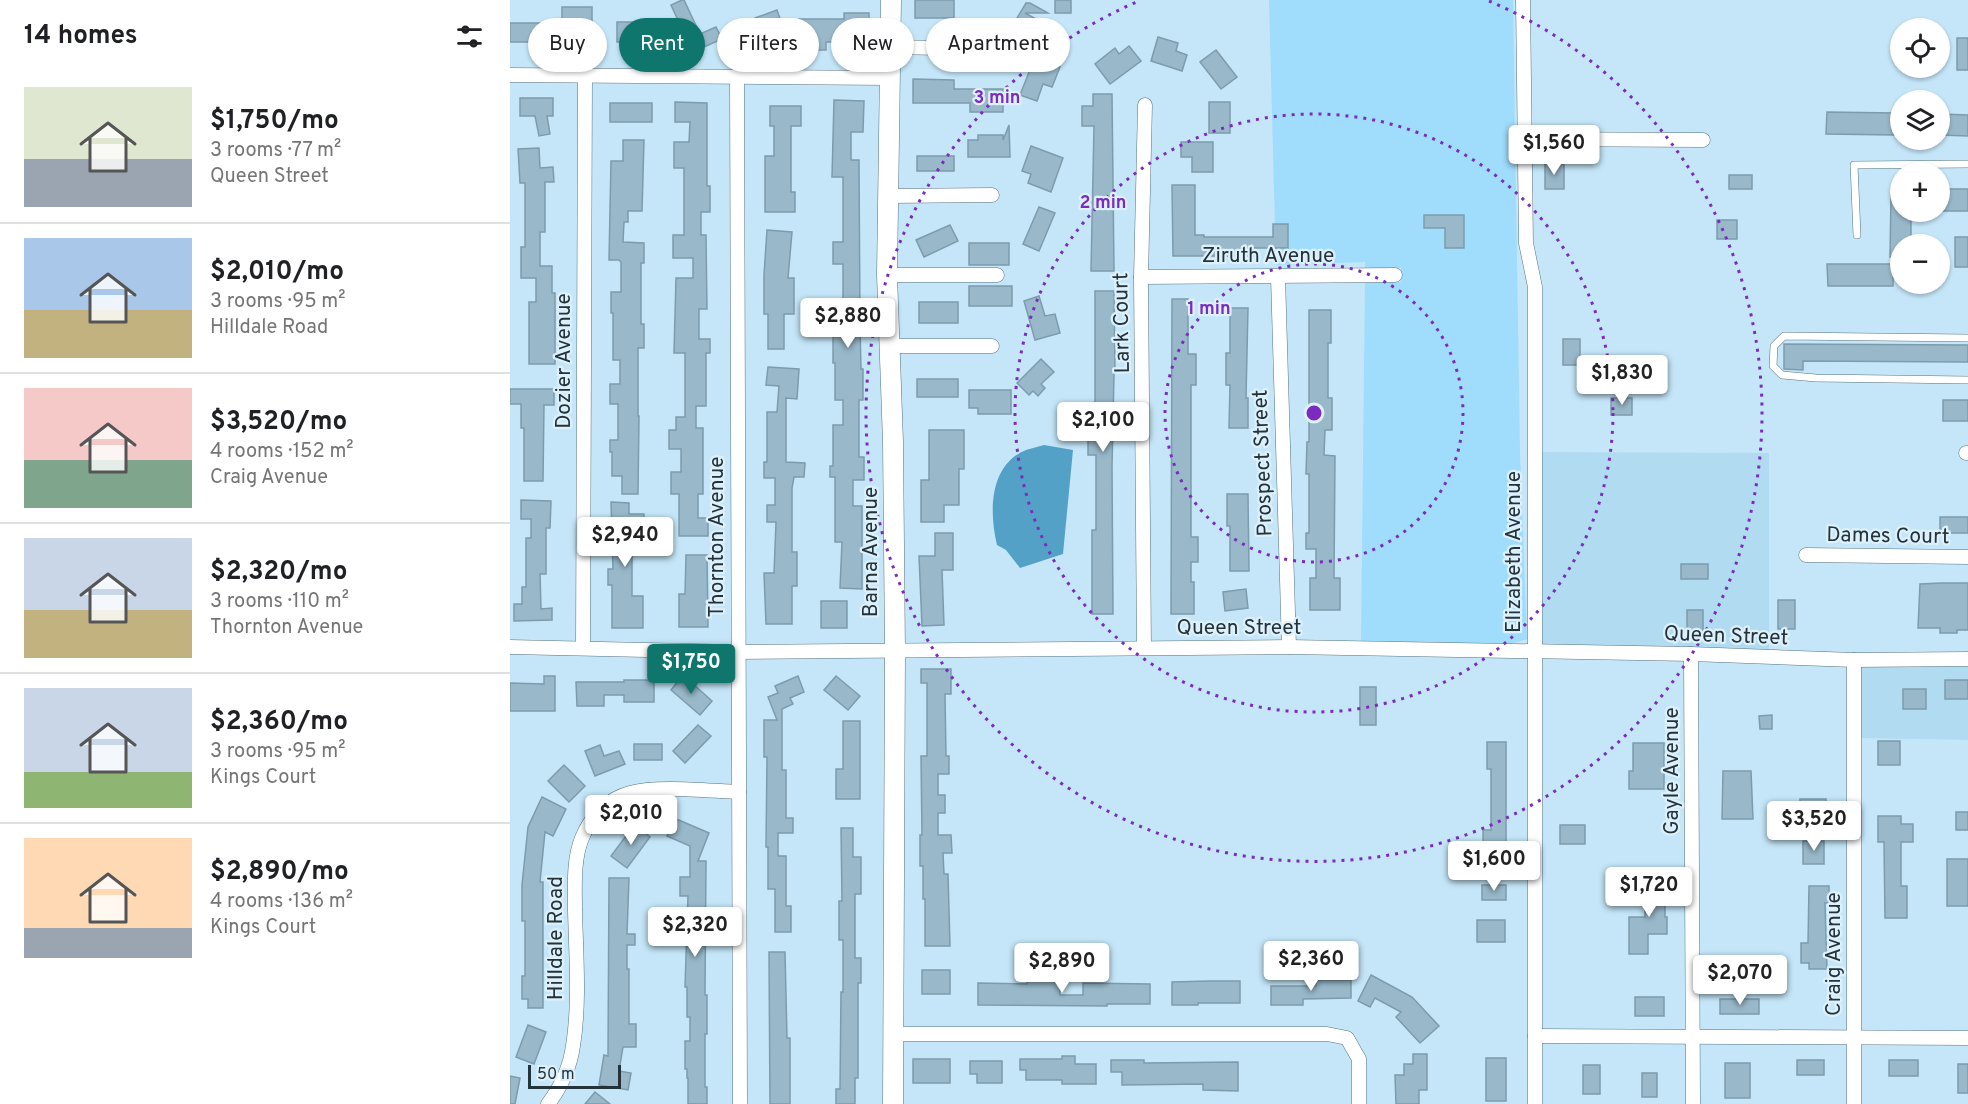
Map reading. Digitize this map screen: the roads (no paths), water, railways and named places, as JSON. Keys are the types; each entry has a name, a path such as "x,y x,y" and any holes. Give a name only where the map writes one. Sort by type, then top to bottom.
{"street":[{"name":"Barna Avenue","path":"891,0 891,18"},
{"name":"Elizabeth Avenue","path":"1523,0 1526,243 1535,287 1535,1104"},
{"name":"Barna Avenue","path":"890,72 887,275 893,442 895,651 893,1104"},
{"path":"510,75 890,78"},
{"name":"Dozier Avenue","path":"583,647 585,76"},
{"name":"Thornton Avenue","path":"737,77 740,1104"},
{"name":"Lark Court","path":"1143,648 1141,277 1145,105"},
{"path":"1524,139 1703,141"},
{"path":"888,196 992,195"},
{"path":"887,275 997,275"},
{"name":"Ziruth Avenue","path":"1141,277 1395,275"},
{"name":"Prospect Street","path":"1278,277 1289,647"},
{"path":"890,346 992,346"},
{"name":"Dames Court","path":"1806,555 1968,557"},
{"name":"Queen Street","path":"510,647 737,652 1289,647 1692,654 1854,660 1968,659"},
{"name":"Gayle Avenue","path":"1692,654 1693,1104"},
{"name":"Craig Avenue","path":"1854,660 1854,1104"},
{"name":"Hilldale Road","path":"548,1104 567,1072 573,1045 576,992 575,882 579,849 587,828 607,805 631,792 652,790 739,792"},
{"path":"893,1034 1327,1034 1347,1038 1359,1059 1359,1104"},
{"path":"1535,1036 1968,1038"}],"lane":[{"path":"1857,235 1854,165 1968,164"},
{"path":"1968,338 1784,336 1774,346 1773,366 1782,375 1816,378 1968,380"}]}
